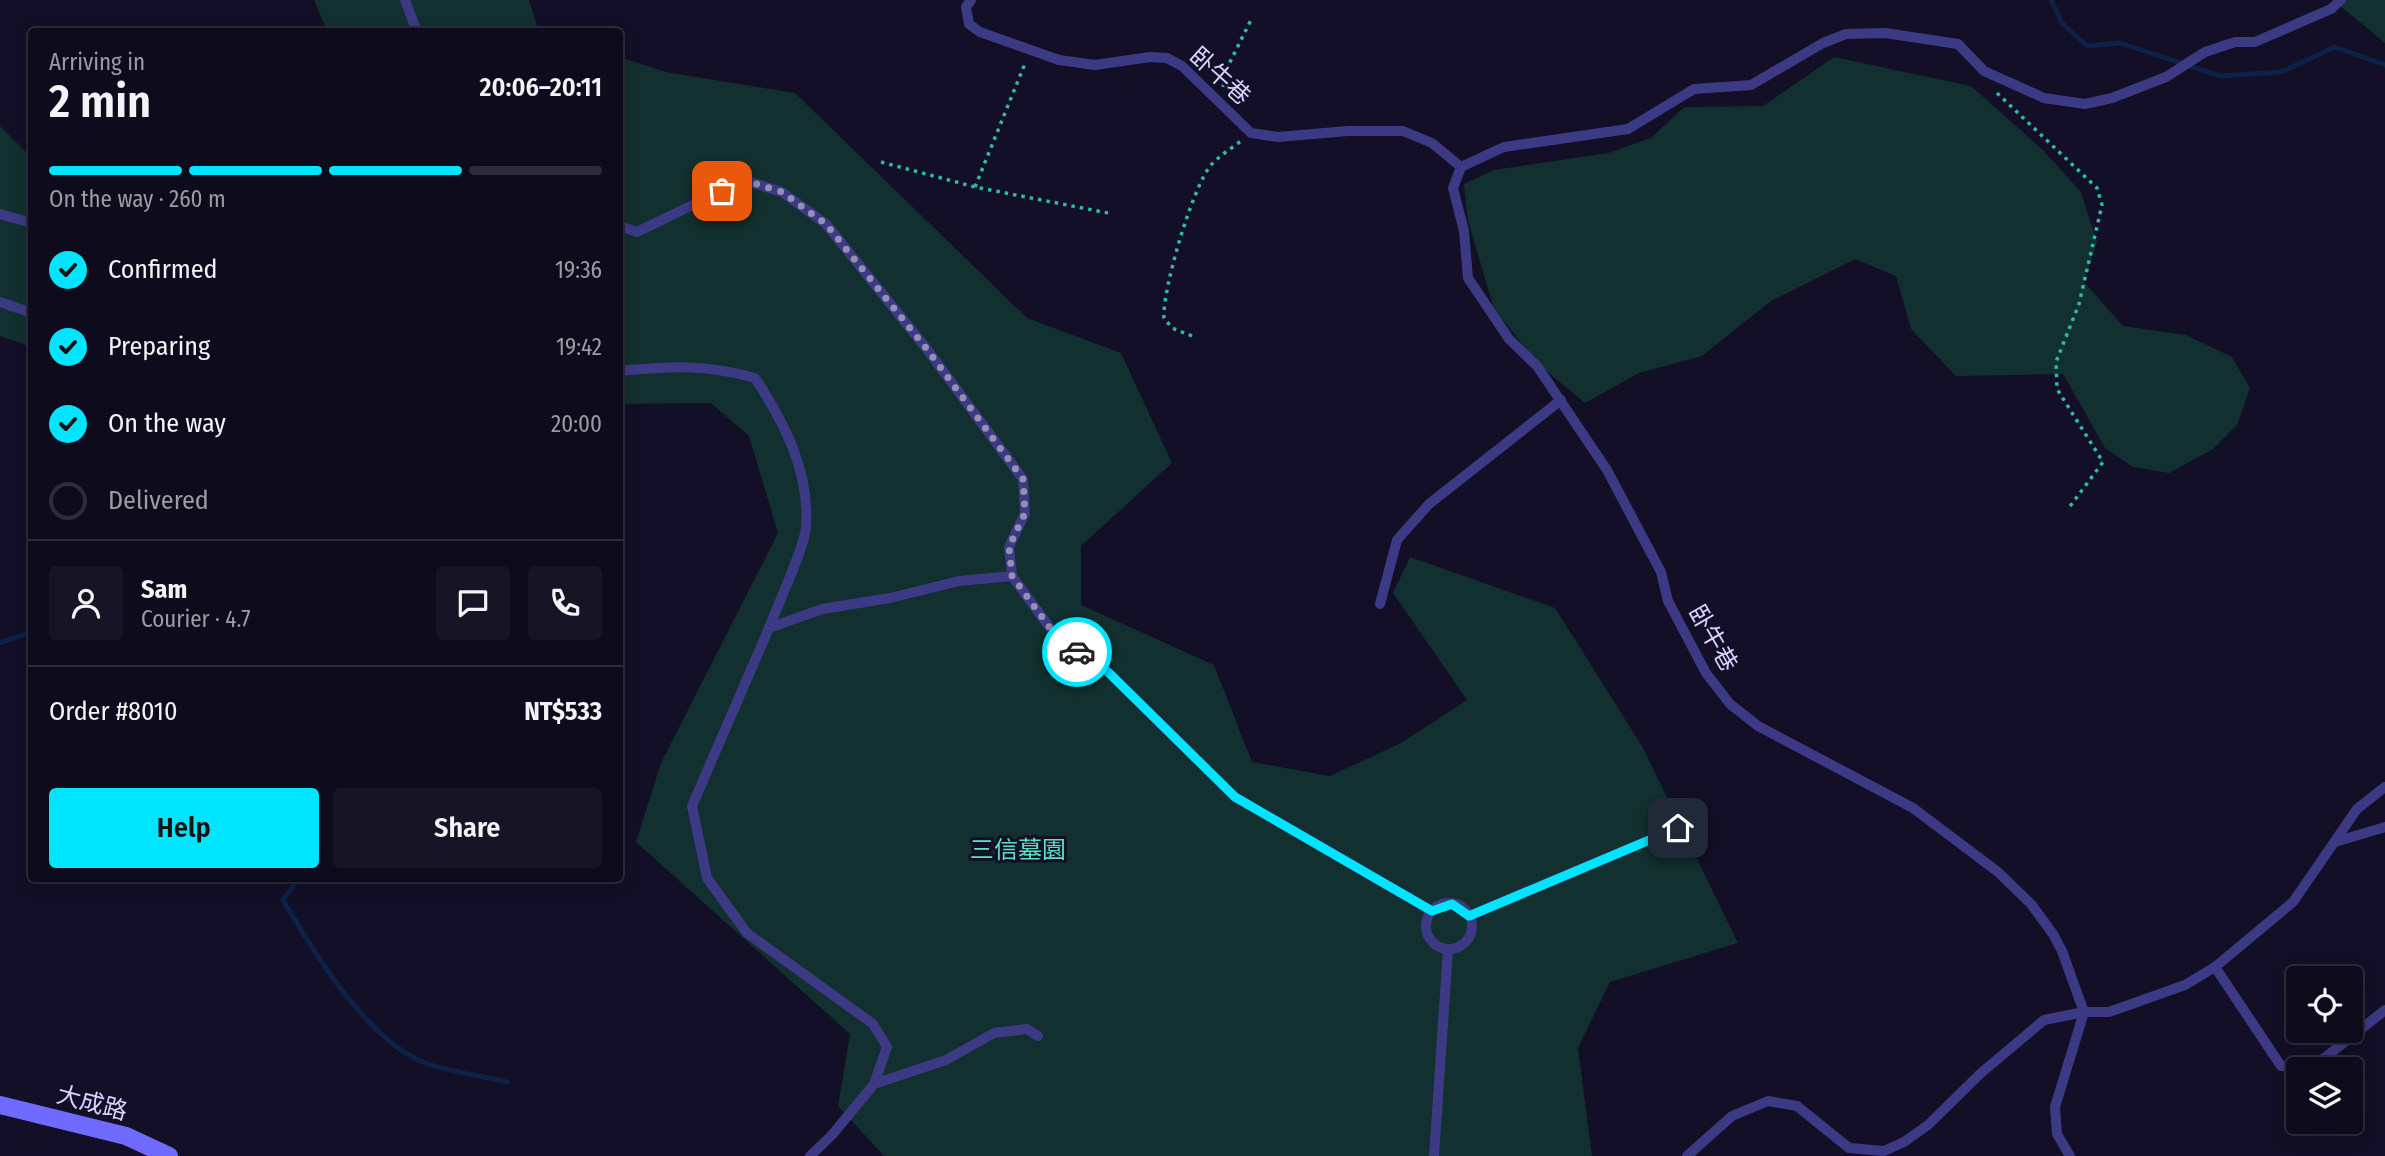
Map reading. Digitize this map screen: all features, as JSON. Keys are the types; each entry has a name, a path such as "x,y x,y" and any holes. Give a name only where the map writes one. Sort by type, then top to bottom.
{"street":[{"name":"大成路","path":"0,1105 126,1136 169,1156"}],"lane":[{"path":"405,0 416,28"},
{"name":"卧牛巷","path":"971,0 966,7 970,24 980,32 1059,60 1095,65 1167,58 1182,66 1251,133 1278,137 1348,131 1403,131 1432,143 1461,167 1453,188 1464,232 1468,278 1509,339 1537,366 1607,470 1661,572 1668,601 1680,628 1706,673 1730,704 1776,737 1913,808 1998,872 2031,904 2053,934 2062,951 2084,1013"},
{"path":"1461,167 1504,147 1628,129 1694,89 1751,85 1823,43 1846,34 1885,33 1958,44 1984,71 2044,98 2085,104 2112,98 2171,74 2195,59 2235,42 2255,42 2331,9 2341,0"},
{"path":"623,227 637,232 744,180 782,192 826,224 926,348 1023,479 1025,513 1009,547 1012,576 1058,639 1108,672 1235,797 1432,911 1452,904 1469,916 1472,931 1469,939 1456,948 1440,947 1428,935 1427,927 1432,911"},
{"path":"0,214 28,222"},
{"path":"0,302 28,312"},
{"path":"623,371 678,365 716,368 755,378 780,417 801,471 807,529 769,628 692,806 707,878 747,933 873,1024 887,1047 874,1084 832,1135 810,1156"},
{"path":"1380,604 1397,540 1429,504 1561,400"},
{"path":"769,628 822,609 959,581 1012,576"},
{"path":"1686,1156 1732,1116 1768,1101 1797,1106 1849,1148 1884,1152 1928,1125 1981,1073 2044,1020 2109,1012 2185,985 2216,967 2293,902 2357,809 2385,787"},
{"path":"1469,916 1678,828"},
{"path":"2334,842 2385,828"},
{"path":"1434,1156 1448,949"},
{"path":"2216,967 2281,1066 2313,1068 2385,1010"},
{"path":"2070,1156 2057,1134 2055,1107 2084,1013"},
{"path":"874,1084 946,1060 994,1033 1027,1030 1038,1036"}],"path":[{"path":"1220,103 1229,64 1252,18"},
{"path":"975,187 1031,49"},
{"path":"1984,71 1999,97 2097,188 2102,205 2079,304 2056,362 2057,389 2103,463 2068,509"},
{"path":"1192,335 1172,328 1164,318 1163,306 1183,228 1211,165 1251,133"},
{"path":"881,162 975,187 1108,213"}],"green space":[{"path":"314,0 529,0 538,28 326,28"},
{"path":"2333,0 2385,0 2385,43"},
{"path":"1834,57 1971,86 2042,149 2081,192 2097,242 2084,282 2123,326 2186,335 2232,357 2250,388 2237,425 2213,449 2169,473 2133,467 2105,448 2063,374 1956,376 1911,329 1896,276 1855,259 1771,301 1702,356 1639,373 1585,403 1538,364 1494,309 1468,221 1464,184 1494,170 1608,153 1651,138 1684,107 1763,106"},
{"name":"三信墓園","path":"623,58 666,72 795,93 1027,318 1121,353 1172,463 1081,546 1081,605 1214,665 1252,762 1330,776 1401,743 1467,700 1393,593 1410,557 1555,608 1642,746 1738,943 1610,982 1578,1048 1592,1156 884,1156 838,1106 850,1034 636,842 661,763 778,533 749,436 711,403 623,404"},
{"path":"0,126 28,154 28,346 0,336"}],"waterway":[{"path":"2051,0 2062,23 2087,46 2120,43 2220,76 2281,72 2335,47 2385,65"},
{"path":"0,643 28,633"},
{"path":"296,882 283,900 345,994 385,1037 406,1053 428,1064 507,1082"}],"way so far":[{"path":"722,191 744,180 782,192 803,206 826,224 926,348 1023,479 1025,513 1009,547 1012,576 1058,639 1077,652"}],"route":[{"path":"1077,652 1108,672 1235,797 1432,911 1445,904 1452,904 1465,910 1469,916 1678,828"}]}
